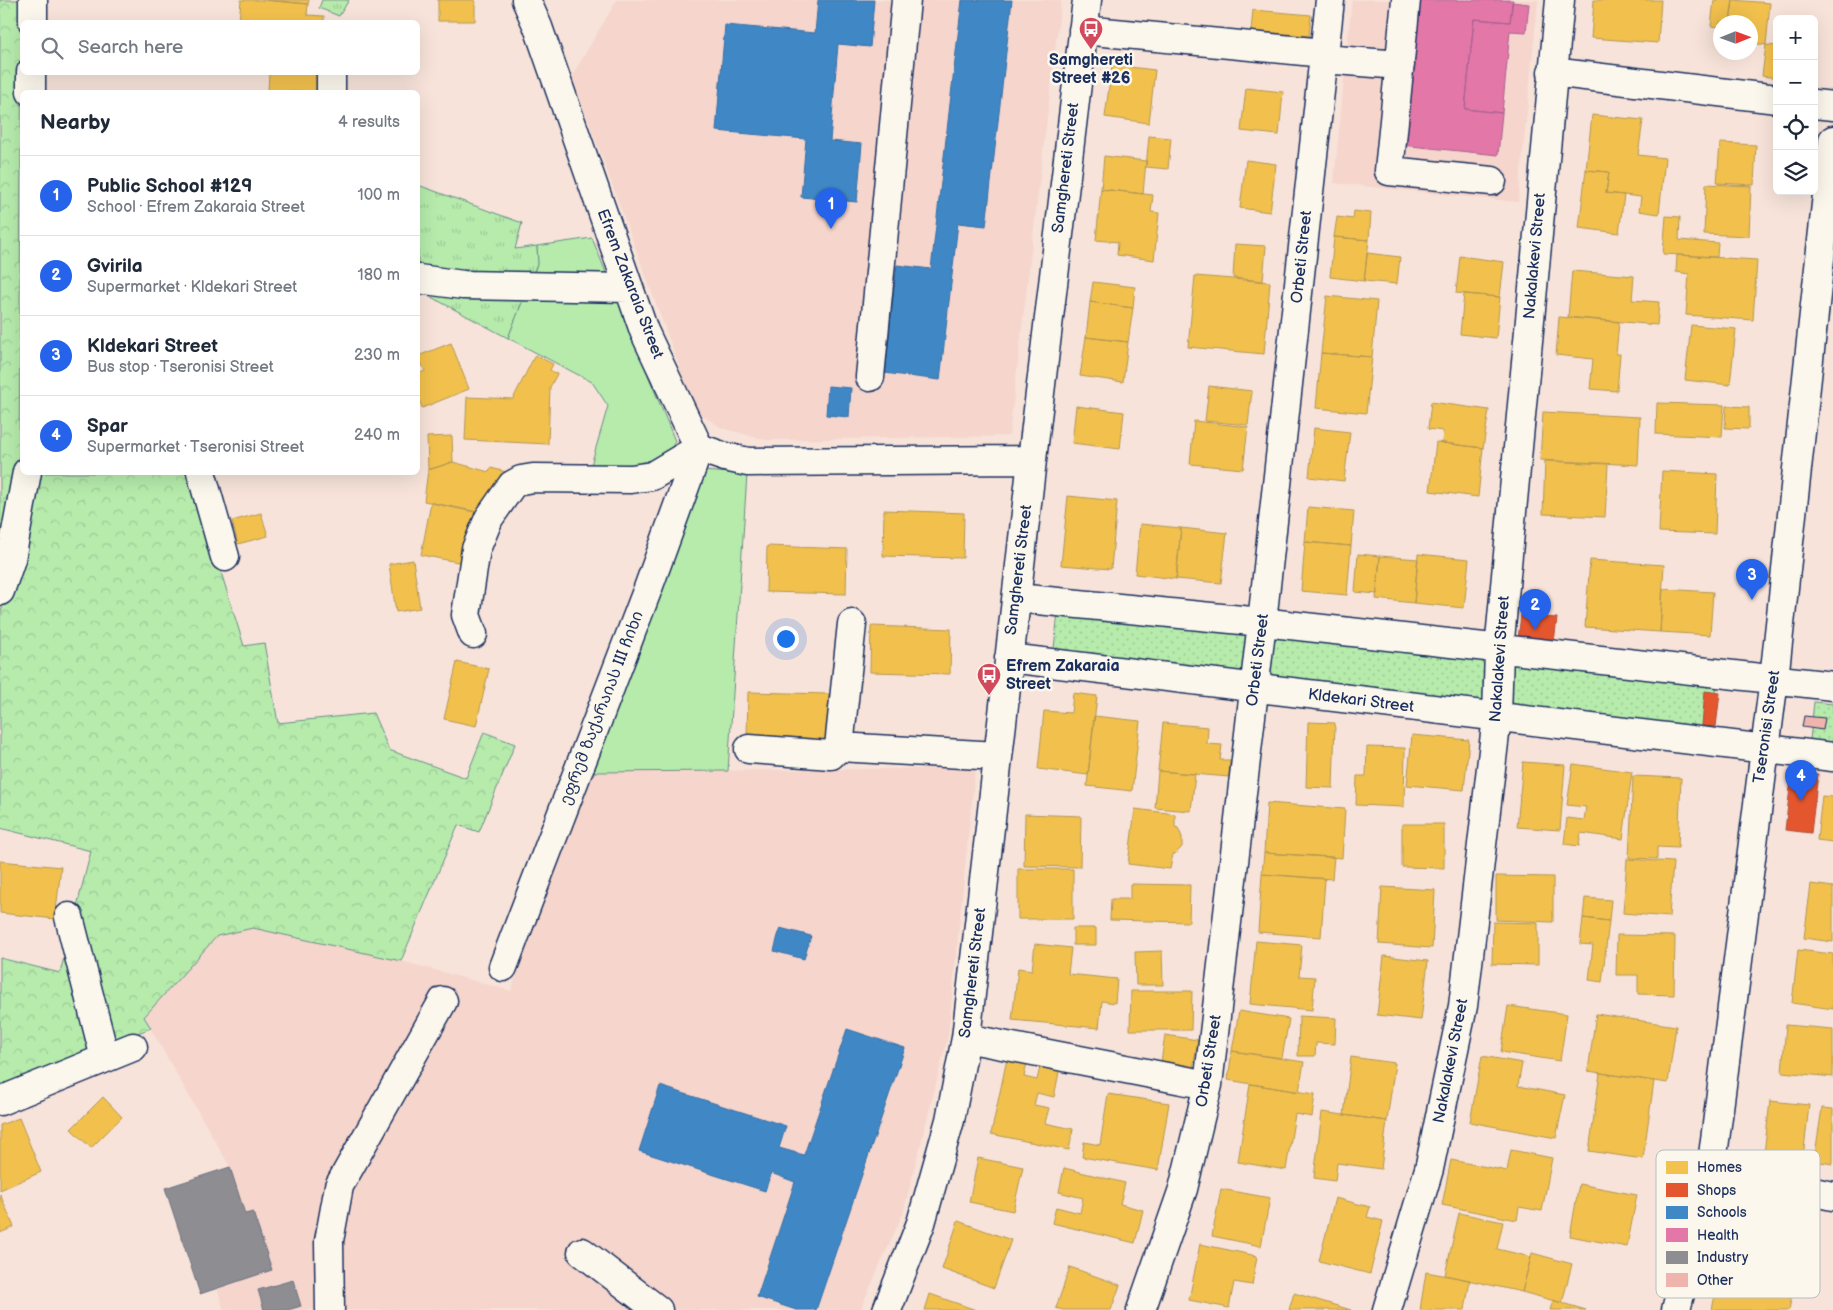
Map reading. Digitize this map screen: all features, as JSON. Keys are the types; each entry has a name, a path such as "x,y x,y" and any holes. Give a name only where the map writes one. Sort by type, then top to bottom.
{"street":[{"path":"33,0 33,20"},
{"name":"Efrem Zakaraia Street","path":"526,0 538,27 644,331 700,448"},
{"path":"870,377 906,0"},
{"name":"Samghereti Street","path":"887,1310 923,1213 950,1120 966,1038 1086,0"},
{"name":"Orbeti Street","path":"1141,1310 1183,1189 1208,1085 1262,622 1330,0"},
{"path":"1406,0 1389,171 1492,181"},
{"name":"Nakalakevi Street","path":"1387,1310 1429,1169 1463,1006 1497,717 1499,650 1560,0"},
{"path":"1083,30 1400,66"},
{"path":"1552,72 1773,99"},
{"path":"31,75 31,90"},
{"path":"331,75 331,90"},
{"path":"1818,104 1833,106"},
{"name":"Tseronisi Street","path":"1714,1150 1774,679 1833,140"},
{"path":"420,279 463,286 629,288"},
{"path":"473,634 466,615 476,549 489,518 512,485 521,480 533,478 631,479 652,476 700,448 725,457 748,462 1032,460"},
{"name":"ეფრემ ზაქარაიას III ჩიხი","path":"503,967 700,448"},
{"path":"0,591 11,559 26,475"},
{"path":"203,475 225,557"},
{"path":"1017,598 1262,622 1833,686"},
{"path":"749,749 831,755 839,747 852,624"},
{"name":"Kldekari Street","path":"1009,658 1833,757"},
{"path":"839,747 998,756"},
{"path":"69,917 105,1058"},
{"path":"330,1310 329,1241 339,1186 443,1002"},
{"path":"966,1038 1208,1085"},
{"path":"0,1101 133,1047"},
{"path":"1820,1193 1833,1196"},
{"path":"582,1252 658,1310"}],"shaded area":[{"path":"617,0 1061,0 1009,436 766,440 722,428 699,413 685,382 572,76"},
{"path":"1352,0 1538,0 1518,202 1334,183"},
{"path":"975,768 948,1036 903,1213 860,1310 224,1310 217,1288 200,1294 165,1188 230,1167 144,1017 217,936 253,928 401,961 511,991 590,772"}],"green space":[{"path":"0,0 22,0 22,20 20,20 20,75 22,75 19,465 0,559"},
{"path":"322,0 349,0 339,16 319,8"},
{"path":"420,186 522,223 515,249 537,246 538,262 508,338 420,291"},
{"path":"592,238 675,441 666,460 589,472 608,406 592,382 508,338 538,262 537,246"},
{"path":"702,471 747,474 728,771 590,772"},
{"path":"34,475 191,475 244,646 264,643 278,723 373,713 389,750 466,778 484,732 515,744 479,832 458,825 401,961 253,928 217,936 144,1017 151,1028 0,1086 0,958 60,973 91,851 0,828 0,617"},
{"path":"1058,612 1717,683 1712,729 1053,658"},
{"path":"1814,702 1833,704 1833,742 1810,740"}],"building: Homes":[{"path":"241,0 308,4 307,15 324,16 324,20 239,20"},
{"path":"266,0 309,0 308,4"},
{"path":"438,0 475,0 475,21 438,21"},
{"path":"1594,0 1661,0 1658,43 1591,38"},
{"path":"1714,0 1733,0 1731,15 1713,15 1713,26 1711,26"},
{"path":"1733,0 1770,3 1766,45 1758,44 1758,15 1731,15"},
{"path":"1253,10 1311,15 1309,36 1251,31"},
{"path":"1766,45 1773,46 1773,77 1762,76"},
{"path":"1112,65 1155,70 1149,123 1105,117"},
{"path":"269,75 320,75 318,90 268,90"},
{"path":"1246,88 1283,92 1279,135 1241,131"},
{"path":"1592,115 1643,120 1638,155 1665,158 1659,214 1639,211 1641,197 1606,193 1609,172 1586,170"},
{"path":"1149,136 1171,138 1168,169 1146,167"},
{"path":"1720,143 1756,145 1754,185 1717,183"},
{"path":"1104,156 1146,161 1143,194 1101,189"},
{"path":"1246,160 1276,164 1270,212 1240,208"},
{"path":"1586,170 1609,172 1606,193 1624,195 1619,233 1579,228"},
{"path":"1706,184 1751,186 1749,236 1704,234"},
{"path":"1101,189 1153,195 1151,212 1159,213 1154,260 1117,255 1118,242 1096,240"},
{"path":"1354,211 1371,213 1369,240 1334,237 1337,217 1353,219"},
{"path":"1666,216 1680,217 1679,240 1718,243 1717,257 1663,254"},
{"path":"1334,237 1369,240 1364,281 1330,277"},
{"path":"1235,244 1266,246 1263,281 1233,278"},
{"path":"1367,253 1400,257 1397,284 1364,281"},
{"path":"1677,255 1757,260 1753,320 1686,315 1689,274 1676,272"},
{"path":"1460,256 1504,262 1500,297 1456,293"},
{"path":"1572,271 1634,276 1632,300 1659,302 1657,325 1568,317"},
{"path":"1195,276 1270,282 1264,354 1188,347"},
{"path":"1093,282 1135,287 1133,308 1090,302"},
{"path":"1464,294 1500,297 1496,338 1460,334"},
{"path":"1327,296 1377,301 1372,357 1321,353"},
{"path":"1090,302 1133,308 1128,342 1086,337"},
{"path":"1559,317 1619,322 1616,354 1620,354 1617,391 1590,389 1593,359 1556,355"},
{"path":"1691,325 1736,329 1730,385 1685,380"},
{"path":"1086,337 1128,342 1123,382 1080,376"},
{"path":"451,343 469,389 422,408 420,402 420,373 425,371 420,360 420,355"},
{"path":"1321,353 1372,357 1366,413 1316,408"},
{"path":"535,355 553,364 550,370 557,374 550,387 548,444 465,440 467,397 513,399"},
{"path":"1209,386 1252,391 1248,425 1205,421"},
{"path":"1431,402 1489,410 1483,448 1442,443 1443,431 1428,429"},
{"path":"1657,403 1724,405 1722,437 1656,434"},
{"path":"1076,406 1124,412 1120,449 1072,443"},
{"path":"1726,406 1749,407 1749,429 1725,428"},
{"path":"1543,412 1640,417 1638,465 1540,460"},
{"path":"1194,421 1248,427 1243,469 1190,464"},
{"path":"1314,428 1350,432 1344,481 1309,477"},
{"path":"452,436 453,462 428,470 427,437"},
{"path":"1436,442 1483,448 1478,497 1430,491"},
{"path":"1545,461 1608,464 1605,517 1543,514"},
{"path":"453,462 489,472 491,468 506,472 488,514 424,501 428,470"},
{"path":"1662,471 1717,474 1715,534 1659,532"},
{"path":"1068,496 1117,501 1111,569 1061,565"},
{"path":"431,503 479,513 468,564 421,555"},
{"path":"1308,507 1354,511 1351,546 1305,542"},
{"path":"884,510 964,513 963,558 883,556"},
{"path":"261,513 268,536 238,544 232,521"},
{"path":"1140,524 1181,528 1176,579 1135,574"},
{"path":"1181,528 1227,533 1221,583 1176,579"},
{"path":"1305,542 1351,546 1347,595 1301,591"},
{"path":"767,546 847,549 846,594 766,592"},
{"path":"1358,554 1380,556 1377,594 1355,592"},
{"path":"1418,554 1469,559 1464,608 1414,603"},
{"path":"1380,556 1418,559 1414,603 1376,599"},
{"path":"413,560 420,608 396,612 389,564"},
{"path":"1590,560 1664,565 1660,632 1585,627"},
{"path":"1663,589 1713,592 1710,635 1660,632"},
{"path":"871,626 951,629 950,674 870,672"},
{"path":"457,662 489,669 476,726 444,719"},
{"path":"748,692 829,694 827,740 747,737"},
{"path":"1073,693 1097,696 1088,775 1038,769 1044,711 1071,713"},
{"path":"1094,716 1140,721 1132,791 1087,786"},
{"path":"1308,722 1335,723 1333,788 1306,787"},
{"path":"1163,723 1208,727 1207,744 1222,745 1220,760 1230,760 1229,777 1158,771"},
{"path":"1412,735 1469,740 1464,790 1407,785"},
{"path":"1367,747 1405,748 1404,807 1356,805 1357,776 1366,776"},
{"path":"1523,762 1565,765 1560,830 1517,827"},
{"path":"1573,764 1632,772 1623,839 1581,833 1579,846 1564,844 1567,818 1584,820 1586,807 1567,805"},
{"path":"1158,771 1195,774 1191,811 1155,808"},
{"path":"1633,776 1681,778 1678,848 1657,847 1657,859 1629,858"},
{"path":"1822,796 1833,797 1833,842 1817,840"},
{"path":"1267,803 1345,809 1342,858 1264,853"},
{"path":"1135,809 1175,814 1175,827 1178,828 1182,837 1182,847 1173,854 1170,869 1128,864"},
{"path":"1025,814 1081,816 1080,867 1024,866"},
{"path":"1402,824 1444,824 1444,868 1402,867"},
{"path":"1264,853 1334,857 1332,879 1262,874"},
{"path":"1627,859 1673,862 1669,917 1623,913"},
{"path":"0,861 61,867 55,919 0,913"},
{"path":"1018,869 1073,869 1073,919 1018,919"},
{"path":"1262,874 1325,879 1321,937 1258,932"},
{"path":"1496,876 1553,877 1553,922 1496,920"},
{"path":"1130,884 1190,885 1189,922 1110,920 1111,899 1130,899"},
{"path":"1811,884 1833,887 1833,942 1804,938"},
{"path":"1382,887 1435,890 1432,948 1379,944"},
{"path":"1585,898 1611,900 1609,921 1583,918"},
{"path":"1583,918 1609,921 1602,982 1589,980 1593,945 1580,944"},
{"path":"1493,922 1538,923 1538,965 1492,964"},
{"path":"1073,928 1096,928 1096,945 1073,945"},
{"path":"1617,935 1675,936 1674,995 1638,994 1638,975 1616,975"},
{"path":"1256,941 1302,945 1299,976 1315,977 1312,1010 1250,1004"},
{"path":"1035,944 1071,948 1068,974 1117,979 1115,1003 1102,1001 1099,1028 1012,1020 1018,968 1032,970"},
{"path":"1798,950 1833,954 1833,1009 1792,1003"},
{"path":"1162,951 1163,985 1136,985 1135,952"},
{"path":"1384,956 1428,961 1421,1020 1377,1015"},
{"path":"1131,991 1192,991 1191,1030 1130,1030"},
{"path":"1508,1006 1567,1014 1560,1061 1501,1052"},
{"path":"1239,1011 1289,1019 1282,1058 1232,1051"},
{"path":"1596,1014 1676,1026 1668,1083 1588,1071"},
{"path":"1299,1016 1336,1018 1335,1044 1316,1043 1315,1056 1298,1056"},
{"path":"1786,1025 1833,1029 1833,1077 1782,1072"},
{"path":"1165,1035 1198,1040 1193,1068 1161,1062"},
{"path":"1232,1051 1304,1062 1299,1092 1228,1080"},
{"path":"1482,1056 1522,1063 1518,1086 1565,1095 1556,1138 1470,1122"},
{"path":"1351,1057 1395,1063 1387,1121 1344,1115"},
{"path":"1007,1059 1027,1062 1024,1077 1037,1080 1041,1063 1060,1067 1054,1097 1037,1093 1034,1105 1049,1108 1045,1123 1073,1129 1069,1150 991,1134"},
{"path":"1600,1073 1654,1081 1643,1159 1589,1151"},
{"path":"1250,1084 1315,1094 1312,1117 1295,1114 1286,1170 1238,1162"},
{"path":"1108,1094 1169,1103 1158,1170 1082,1157 1084,1142 1100,1145"},
{"path":"103,1097 122,1117 91,1148 71,1129"},
{"path":"1770,1101 1809,1105 1804,1150 1764,1150"},
{"path":"1822,1108 1833,1109 1833,1164 1820,1162 1820,1150 1816,1150"},
{"path":"1322,1112 1387,1121 1381,1169 1337,1163 1335,1181 1314,1178"},
{"path":"19,1118 41,1172 0,1190 0,1125"},
{"path":"1511,1150 1552,1158 1542,1211 1519,1207 1517,1220 1442,1205 1451,1160 1507,1171"},
{"path":"978,1158 1023,1167 1013,1211 969,1202"},
{"path":"1064,1168 1125,1183 1120,1204 1143,1210 1135,1243 1052,1223 1056,1207 1080,1213 1083,1198 1059,1192"},
{"path":"1579,1184 1637,1195 1627,1247 1570,1236"},
{"path":"1221,1189 1270,1198 1261,1246 1212,1236"},
{"path":"0,1194 14,1227 0,1233"},
{"path":"1335,1198 1370,1207 1367,1217 1383,1221 1370,1274 1319,1261"},
{"path":"1459,1213 1503,1222 1497,1249 1531,1257 1522,1292 1445,1275"},
{"path":"958,1221 1011,1240 994,1288 942,1269"},
{"path":"1200,1244 1257,1256 1252,1285 1234,1282 1229,1308 1189,1300"},
{"path":"1532,1253 1572,1264 1562,1303 1522,1292"},
{"path":"1070,1267 1120,1285 1111,1310 1063,1310 1056,1308"},
{"path":"1426,1272 1470,1280 1465,1310 1420,1310"},
{"path":"1294,1293 1351,1310 1289,1310"},
{"path":"930,1294 976,1310 925,1310"},
{"path":"1714,1298 1791,1298 1789,1310 1712,1310"},
{"path":"1553,1300 1562,1303 1586,1310 1550,1310"}],"building: Shops":[{"path":"1521,615 1557,618 1554,642 1518,639"},
{"path":"1705,691 1720,693 1716,727 1702,726"},
{"path":"1792,771 1818,774 1811,833 1785,830"}],"building: Schools":[{"path":"818,0 874,0 870,47 838,44 830,141 862,144 857,202 801,197 806,139 716,131 725,25 815,33"},
{"path":"962,0 1012,0 986,226 958,223 940,380 884,373 897,265 931,269"},
{"path":"828,386 851,388 849,417 826,415"},
{"path":"780,928 811,936 804,959 774,951"},
{"path":"847,1029 905,1048 816,1310 796,1310 757,1297 795,1182 771,1173 765,1191 639,1151 660,1086 786,1126 779,1148 804,1155"}],"building: Health":[{"path":"1416,0 1513,0 1510,22 1474,19 1465,109 1502,113 1498,155 1401,145"},
{"path":"1512,2 1529,4 1526,32 1510,31 1502,113 1465,109 1474,19 1510,22"}],"building: Industry":[{"path":"230,1167 245,1214 253,1212 272,1270 200,1294 165,1188"},
{"path":"293,1280 301,1306 288,1310 264,1310 258,1290"}],"building: Other":[{"path":"1804,716 1825,718 1823,730 1802,727"}],"place":[{"name":"Samghereti Street #26","path":"1091,50"},
{"name":"Public School #129","path":"831,229"},
{"name":"Kldekari Street","path":"1752,600"},
{"name":"Gvirila","path":"1535,630"},
{"name":"Efrem Zakaraia Street","path":"989,696"},
{"name":"Spar","path":"1801,801"}]}
